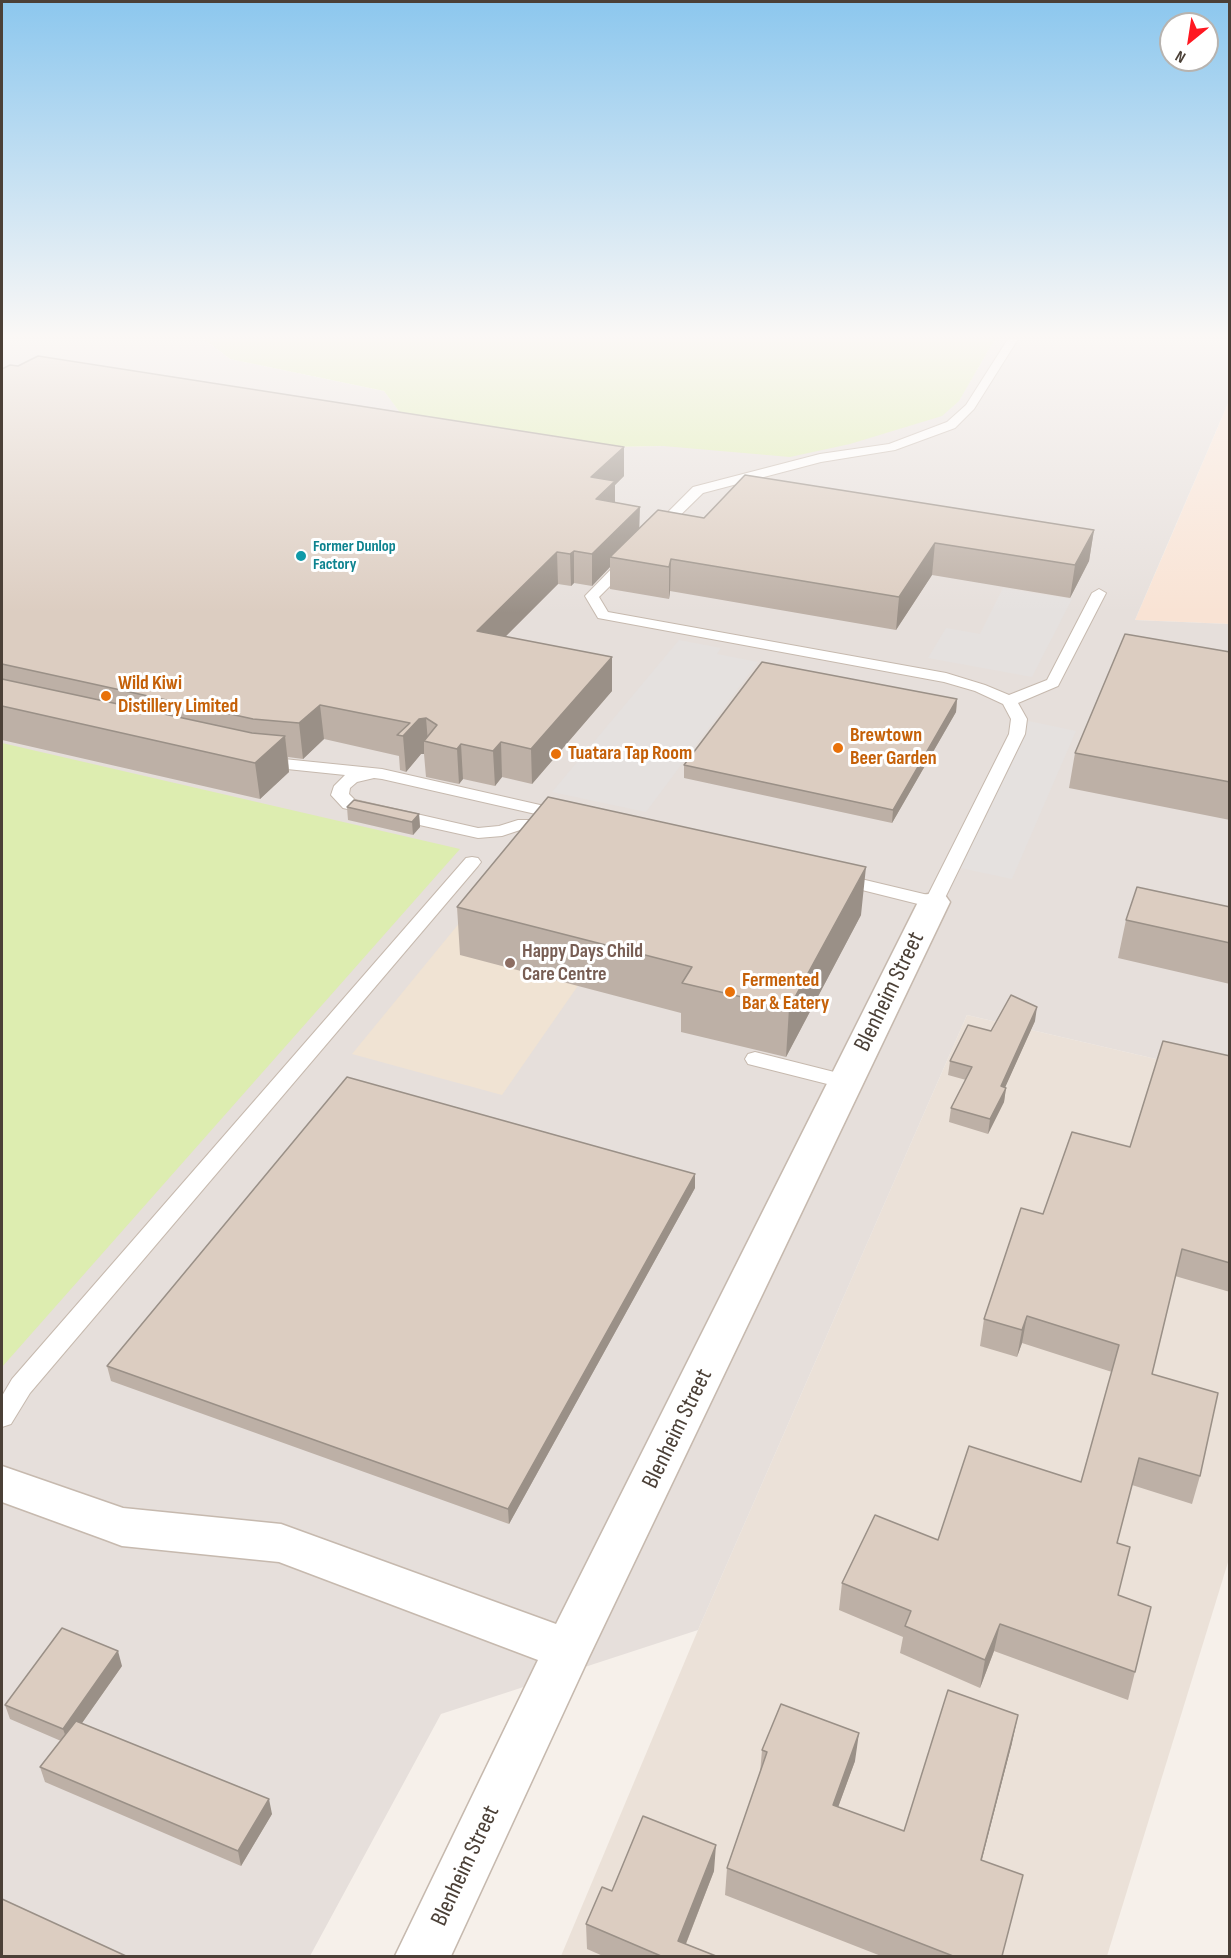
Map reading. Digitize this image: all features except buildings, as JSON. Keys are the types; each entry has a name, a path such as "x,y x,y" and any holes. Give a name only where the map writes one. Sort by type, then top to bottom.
{"street":[{"name":"Blenheim Street","path":"423,1956 568,1650 934,902"},
{"path":"2,1484 122,1527 281,1543 568,1650"}],"lane":[{"path":"826,876 934,902 1017,734 1019,719 1009,701 980,688 946,678 603,615 592,596 698,490 820,458 891,447 936,430"},
{"path":"1009,701 1053,683 1099,593"},
{"path":"246,758 382,774 583,820 552,825 518,825 502,831 478,833 349,804 340,795 342,786 352,778 382,774"},
{"path":"411,780 424,766"},
{"path":"2,1417 21,1386 472,862"},
{"path":"755,1059 847,1082"}],"shaded area":[{"path":"2,430 422,430 541,448 663,446 764,430 1216,430 1135,620 1229,624 1229,1076 967,1015 698,1630 441,1714 310,1956 2,1956"},
{"path":"1216,430 1229,430 1229,624 1135,620"},
{"path":"1003,588 1072,599 1032,677 928,658 946,628 980,634"},
{"path":"679,640 721,648 717,654 758,662 646,812 552,792"},
{"path":"1019,719 1076,731 1012,879 951,866"},
{"name":"Happy Days Child Care Centre","path":"529,838 600,954 502,1095 352,1054"},
{"path":"967,1015 1229,1076 1229,1559 1107,1956 561,1956 698,1630"}],"green space":[{"path":"421,430 895,430 850,444 790,457 663,446 541,448"},
{"path":"2,743 460,849 2,1367"}],"place":[{"name":"Former Dunlop Factory","path":"301,556"},
{"name":"Wild Kiwi Distillery Limited","path":"106,696"},
{"name":"Brewtown Beer Garden","path":"838,748"},
{"name":"Tuatara Tap Room","path":"556,754"},
{"name":"Happy Days Child Care Centre","path":"510,963"},
{"name":"Fermented Bar & Eatery","path":"730,992"}]}
